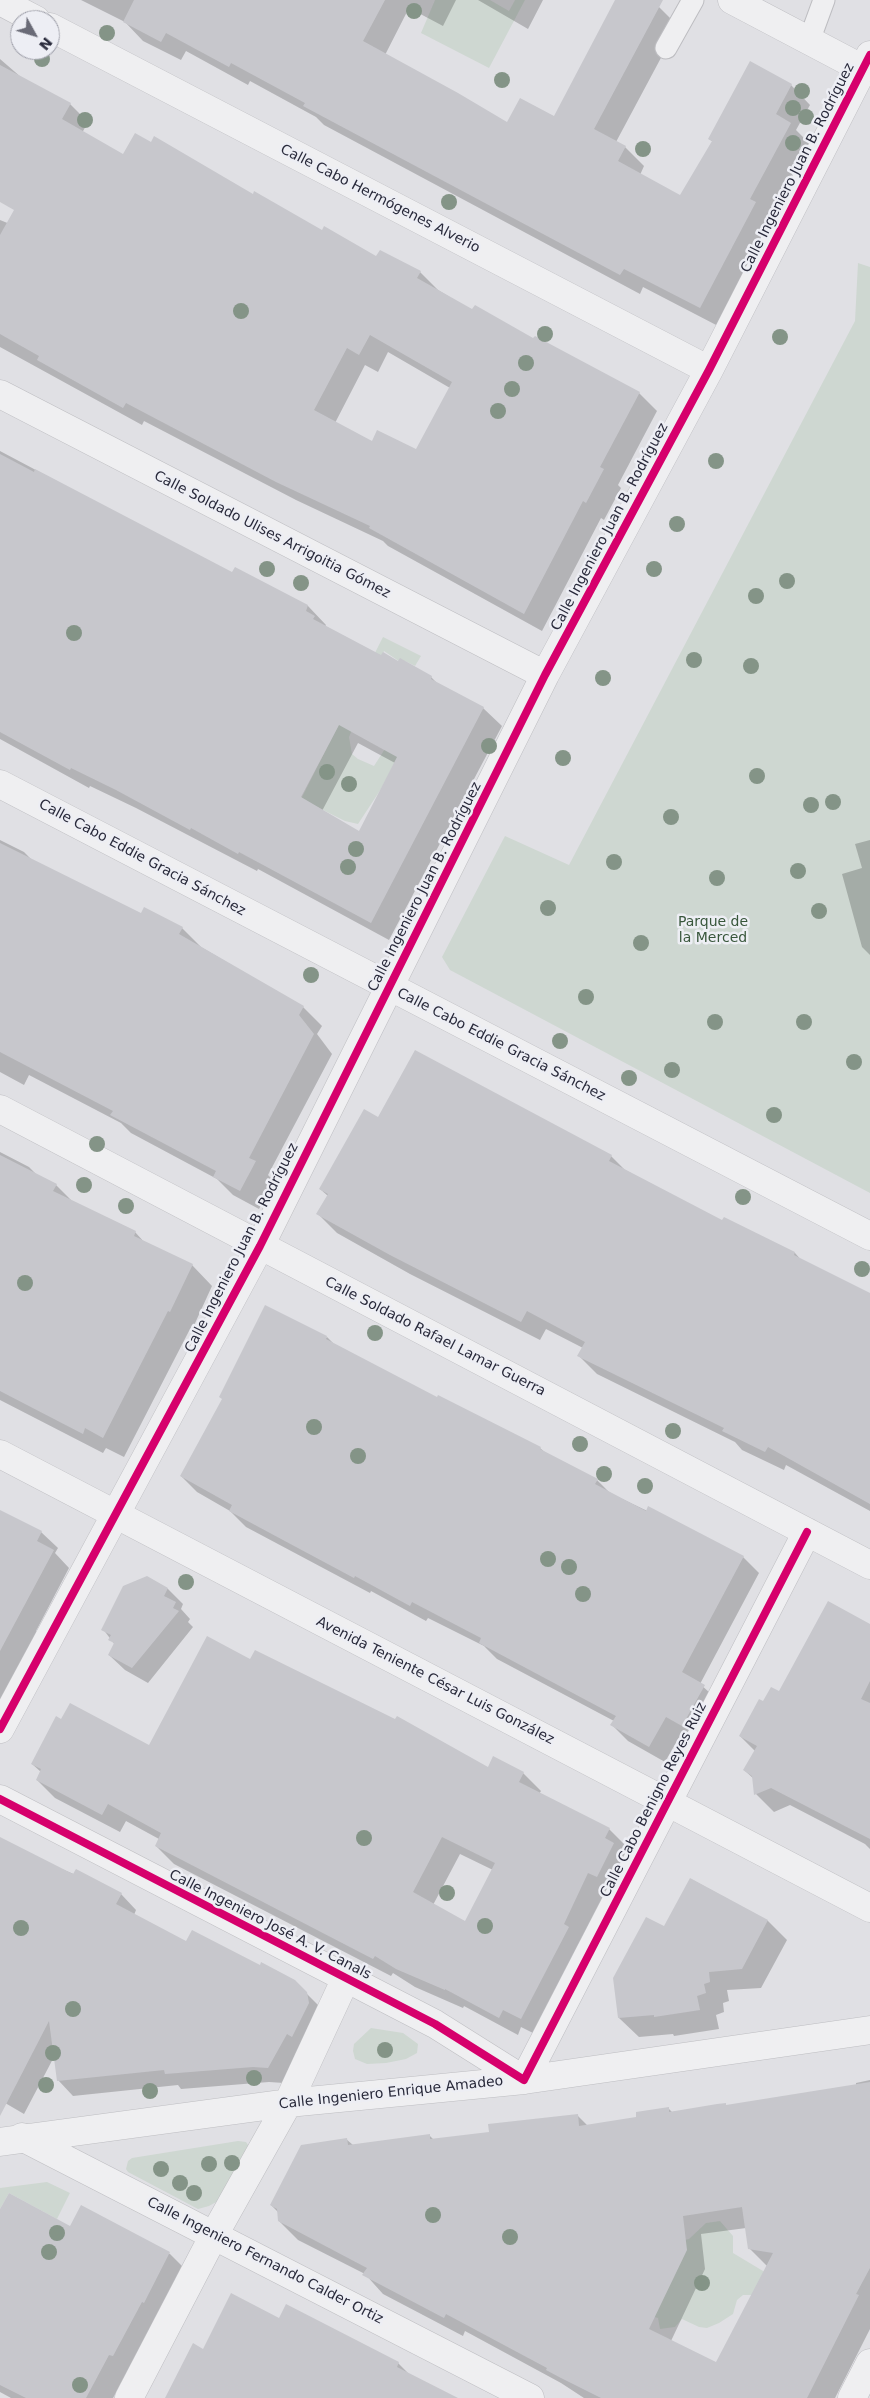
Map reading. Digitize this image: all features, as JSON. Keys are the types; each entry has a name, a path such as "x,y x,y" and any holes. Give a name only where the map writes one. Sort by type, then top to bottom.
{"street":[{"path":"732,0 809,41 866,62"},
{"path":"0,1 17,10"},
{"name":"Calle Cabo Hermógenes Alverio","path":"60,32 709,370"},
{"name":"Calle Ingeniero Juan B. Rodríguez","path":"0,1729 260,1246 545,675 709,370 866,62"},
{"name":"Calle Soldado Ulises Arrigoitia Gómez","path":"0,394 545,675"},
{"name":"Calle Cabo Eddie Gracia Sánchez","path":"0,784 870,1236"},
{"name":"Calle Soldado Rafael Lamar Guerra","path":"0,1109 870,1565"},
{"name":"Avenida Teniente César Luis González","path":"0,1454 870,1908"},
{"name":"Calle Cabo Benigno Reyes Ruiz","path":"524,2080 807,1532"},
{"name":"Calle Ingeniero José A. V. Canals","path":"0,1798 435,2024 524,2080"},
{"path":"129,2398 214,2235 288,2103 346,1978"},
{"name":"Calle Ingeniero Enrique Amadeo","path":"13,2140 288,2103 524,2080 870,2030"},
{"name":"Calle Ingeniero Fernando Calder Ortiz","path":"0,2125 13,2140 214,2235 530,2398"},
{"path":"852,2398 870,2363"}],"lane":[{"path":"666,48 693,0"},
{"path":"809,41 824,0"},
{"path":"824,0 826,5 829,0"}],"green space":[{"path":"435,0 490,0 509,11 515,0 525,0 489,68 421,33"},
{"name":"Parque de la Merced","path":"858,263 870,267 870,1193 450,970 442,957 505,836 569,865 855,321"},
{"path":"383,637 421,656 415,666 405,661 403,664 384,651 350,719 355,723 349,737 352,754 358,759 374,766 390,741 402,750 381,789 358,824 345,821 301,799"},
{"path":"371,2028 403,2033 418,2044 417,2053 406,2059 386,2063 367,2064 355,2059 354,2044"},
{"path":"238,2141 246,2142 250,2148 218,2201 198,2209 128,2172 126,2169 128,2161 132,2158"},
{"path":"47,2182 70,2193 57,2219 9,2193 0,2209 0,2188"},
{"path":"720,2221 733,2236 733,2253 768,2274 754,2295 743,2295 737,2300 733,2314 719,2323 707,2328 699,2327 682,2319 675,2327 660,2329 658,2318 643,2314 653,2246 689,2239 706,2223"}],"building":[{"path":"134,0 385,0 363,41 507,122 520,98 554,116 615,0 663,0 594,129 626,146 618,161 680,195 712,141 708,139 750,61 792,84 776,114 791,123 750,199 756,202 700,308 624,269 620,275 303,106 305,103 231,63 229,67 166,33 161,42 123,22"},
{"path":"0,65 71,103 62,119 123,154 135,133 151,142 154,136 253,194 254,191 322,230 324,226 376,256 380,250 421,271 417,278 472,309 475,305 533,338 535,336 640,392 600,467 604,469 586,503 583,501 524,614 369,528 370,526 276,482 126,403 123,408 37,360 39,356 0,334 0,235 14,210 0,202","holes":["370,335 452,382 416,449 377,430 372,441 314,410 347,348 359,355"]},
{"path":"0,454 34,472 35,469 232,572 235,567 308,605 306,611 315,616 313,619 381,655 383,652 398,661 400,658 432,676 431,679 484,707 371,923 239,852 238,854 191,828 190,830 71,768 70,770 0,732","holes":["339,725 397,757 359,831 301,797"]},
{"path":"0,843 141,913 144,907 183,927 179,934 304,1006 299,1015 314,1034 249,1158 256,1161 240,1191 213,1177 216,1171 110,1115 113,1111 0,1052"},
{"path":"415,1050 612,1155 609,1161 722,1220 724,1217 795,1252 794,1255 870,1293 870,1504 768,1447 765,1452 722,1431 724,1428 577,1356 585,1342 527,1311 521,1322 390,1255 316,1214 328,1194 319,1189 364,1109 378,1117"},
{"path":"0,1155 57,1184 53,1191 136,1231 134,1236 193,1264 170,1312 168,1311 103,1438 85,1428 83,1434 0,1391"},
{"path":"265,1305 327,1336 326,1339 437,1397 438,1395 541,1447 540,1449 598,1479 595,1484 646,1511 648,1506 744,1556 682,1672 705,1685 682,1726 666,1717 649,1747 610,1725 616,1716 479,1643 481,1638 412,1602 410,1606 355,1576 354,1578 229,1511 232,1505 180,1476 222,1399 219,1397"},
{"path":"0,1510 42,1531 37,1541 54,1550 0,1651"},
{"path":"147,1576 168,1588 164,1596 176,1602 173,1608 179,1611 132,1668 108,1655 114,1643 108,1640 111,1635 101,1630 123,1586"},
{"path":"828,1601 870,1624 870,1681 861,1699 870,1703 870,1839 771,1788 754,1795 752,1776 743,1770 757,1746 739,1736 759,1699 763,1701 771,1687 779,1691"},
{"path":"207,1636 250,1659 255,1650 395,1719 397,1716 488,1767 493,1756 524,1772 519,1782 610,1828 605,1838 614,1843 597,1877 588,1873 564,1924 569,1927 521,2019 503,2010 499,2018 445,1989 396,1969 375,1956 373,1959 155,1846 161,1833 108,1804 102,1815 36,1780 41,1769 31,1764 56,1716 61,1719 70,1703 149,1745","holes":["442,1837 495,1863 465,1921 413,1892"]},
{"path":"0,1837 73,1874 76,1869 122,1893 116,1904 186,1941 192,1930 260,1965 261,1962 295,1980 307,1992 309,2003 292,2037 287,2034 268,2068 253,2067 165,2074 164,2070 57,2081 49,2021 0,2116"},
{"path":"690,1878 768,1920 742,1969 709,1972 710,1982 704,1984 706,1993 697,1996 700,2010 654,2017 654,2015 618,2018 613,1978 646,1917 664,1926"},
{"path":"870,2082 870,2268 856,2294 859,2295 807,2398 601,2398 546,2370 547,2368 446,2314 444,2318 362,2275 367,2268 278,2221 277,2209 270,2205 301,2145 347,2138 348,2145 430,2134 430,2139 489,2132 488,2124 578,2114 579,2126 636,2117 636,2112 669,2107 669,2112 717,2104 726,2103 726,2105","holes":["742,2207 748,2249 773,2253 716,2362 649,2329 687,2250 683,2216"]},
{"path":"9,2193 70,2226 81,2205 170,2252 144,2303 142,2302 113,2356 109,2355 86,2398 26,2398 0,2385 0,2209"},
{"path":"231,2293 279,2318 286,2304 399,2362 397,2367 458,2398 165,2398 193,2343 203,2349"}],"cycle path":[{"path":"0,1729 260,1246 545,675 709,370 870,55"},
{"path":"0,1799 435,2024 524,2080 807,1532"}]}
